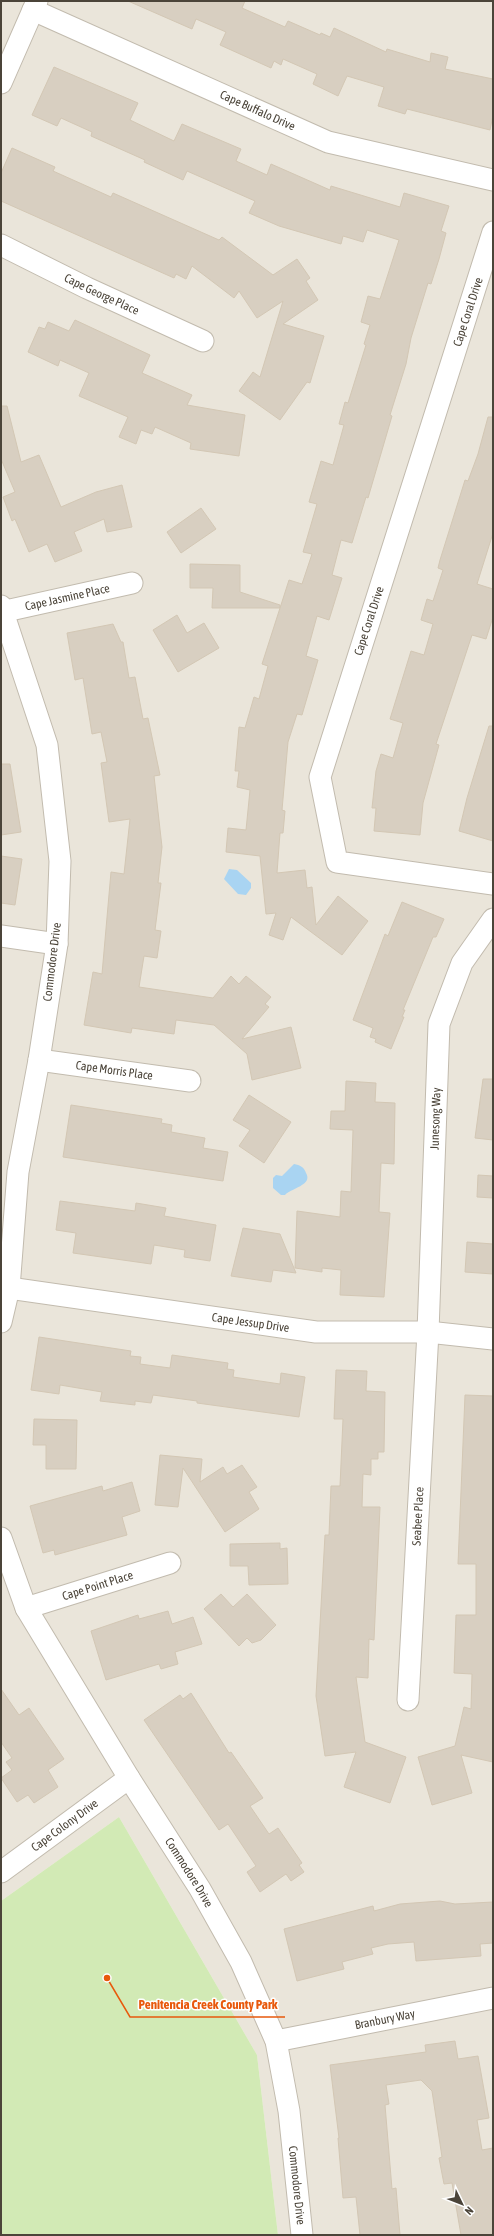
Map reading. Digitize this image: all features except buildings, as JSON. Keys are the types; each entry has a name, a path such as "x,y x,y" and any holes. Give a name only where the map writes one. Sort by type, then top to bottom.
{"street":[{"path":"1,83 35,6"},
{"name":"Cape Buffalo Drive","path":"35,6 328,142 493,180"},
{"name":"Cape Coral Drive","path":"493,232 320,777 337,862 493,884"},
{"name":"Cape George Place","path":"1,245 87,288 203,341"},
{"name":"Cape Jasmine Place","path":"2,610 132,583"},
{"name":"Commodore Drive","path":"1,1322 9,1288 10,1170 39,1060 57,944 60,861 46,745 2,610"},
{"name":"Junesong Way","path":"428,1332 438,1024 462,963 493,919"},
{"path":"1,936 57,944"},
{"name":"Cape Morris Place","path":"39,1060 190,1081"},
{"name":"Cape Jessup Drive","path":"9,1288 316,1332 428,1332 493,1339"},
{"name":"Seabee Place","path":"408,1700 428,1332"},
{"name":"Commodore Drive","path":"1,1538 26,1608 129,1778 200,1888 242,1962 276,2041 289,2111 302,2235"},
{"name":"Cape Point Place","path":"26,1608 170,1563"},
{"name":"Cape Colony Drive","path":"1,1872 129,1778"},
{"name":"Branbury Way","path":"276,2041 493,1998"}],"shaded area":[{"path":"1,1 493,1 493,2235 278,2235 257,2055 119,1817 1,1901"}],"green space":[{"path":"119,1817 257,2055 278,2235 1,2235 1,1901"}],"water":[{"path":"229,869 237,870 251,883 251,888 246,895 238,894 224,879"},
{"path":"294,1164 304,1169 307,1181 285,1195 281,1195 273,1188 273,1178 276,1175 282,1176"}],"place":[{"name":"Penitencia Creek County Park","path":"107,1978"}]}
